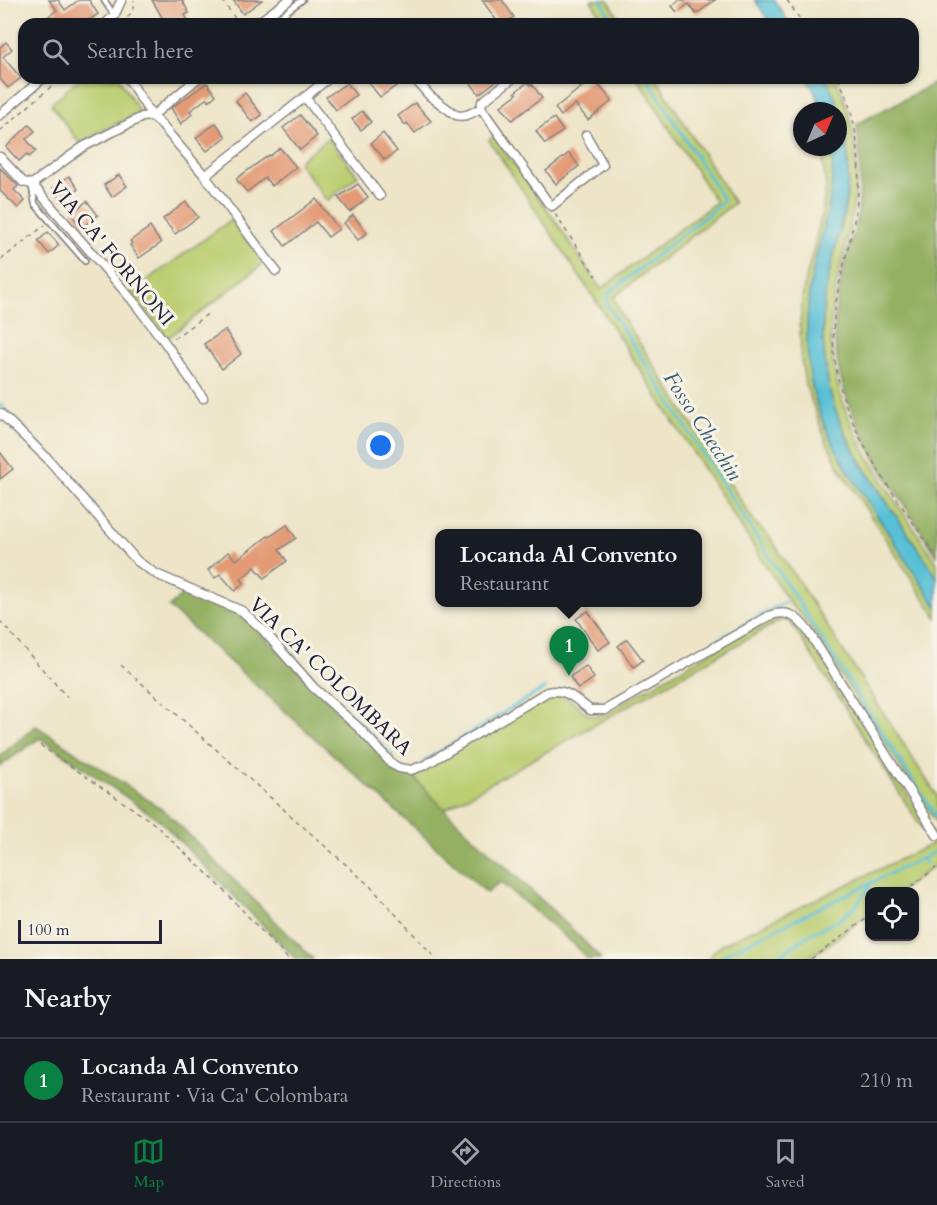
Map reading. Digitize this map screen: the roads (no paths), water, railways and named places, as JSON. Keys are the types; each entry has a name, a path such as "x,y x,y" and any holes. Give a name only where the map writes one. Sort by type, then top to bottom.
{"street":[{"path":"264,18 289,0"},
{"path":"112,18 121,1"},
{"path":"0,115 36,84"},
{"path":"132,84 152,116 205,176 276,271"},
{"name":"VIA CA' FORNONI","path":"32,184 83,147 142,117 152,116 191,84"},
{"path":"205,176 321,84"},
{"path":"419,84 430,96 461,117 481,108"},
{"path":"505,84 482,102 481,108 552,206 603,165 586,135"},
{"path":"305,97 380,196"},
{"name":"VIA CA' FORNONI","path":"0,157 23,182 32,184 133,301 203,398"},
{"name":"VIA CA' COLOMBARA","path":"0,413 48,459 137,561 156,574 233,606 250,617 313,687 399,768 411,770 425,765 555,690 569,693 590,710 605,710 770,616 785,613 797,618 808,631 937,836"}],"lane":[{"path":"104,0 114,16"},
{"path":"278,18 302,0"},
{"name":"VIA CA' FORNONI","path":"32,184 35,204 85,261"}],"water":[{"path":"755,0 774,0 786,18 767,18"},
{"path":"810,84 828,84 836,102 820,102"},
{"path":"847,147 848,183 823,315 824,357 832,399 839,420 860,461 933,570 937,580 937,607 837,452 815,399 808,360 808,306 812,276 829,203 832,156 847,156"}],"waterway":[{"name":"Fosso Checchin","path":"601,0 611,18"},
{"name":"Fosso Checchin","path":"651,84 723,202 608,294 607,304 937,818"},
{"path":"0,405 27,431"},
{"path":"36,440 95,505"},
{"path":"678,662 785,602"},
{"path":"280,641 331,697 392,756"},
{"path":"617,698 664,670"},
{"path":"424,761 545,688"},
{"path":"720,959 730,951 935,852"},
{"path":"922,859 926,864"},
{"path":"769,959 785,952 808,935 839,920 856,906 871,884"}],"place":[{"name":"Locanda Al Convento","path":"569,676"}]}
